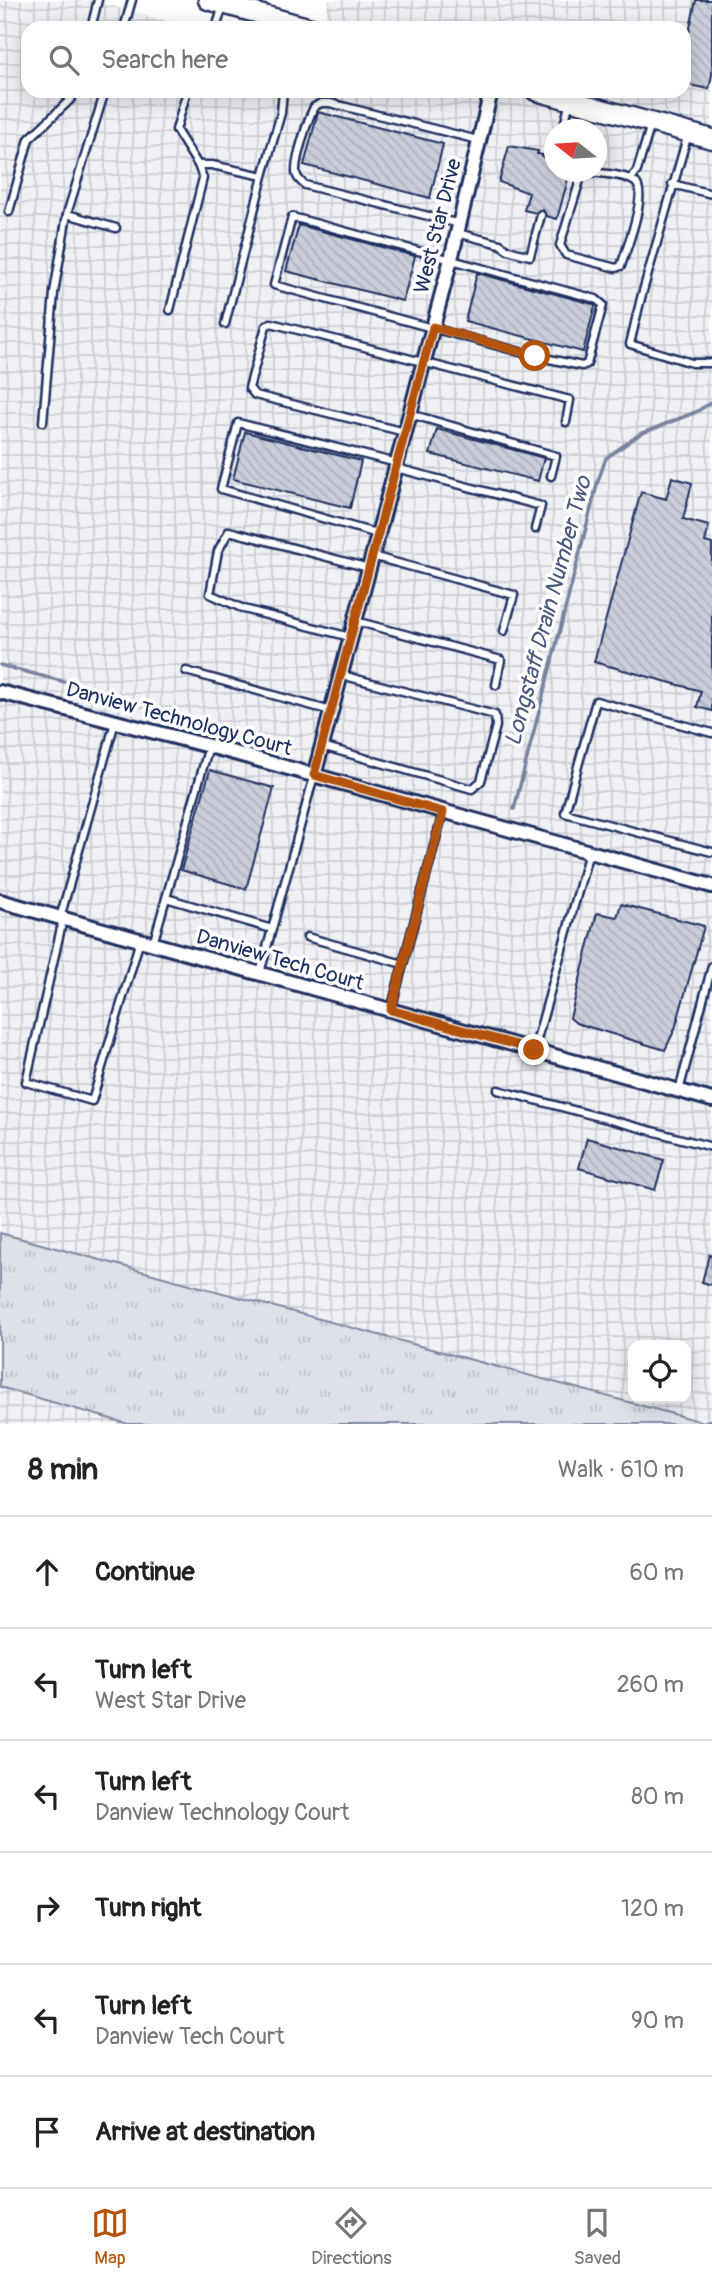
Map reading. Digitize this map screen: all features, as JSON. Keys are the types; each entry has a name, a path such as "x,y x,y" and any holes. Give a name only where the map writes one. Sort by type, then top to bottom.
{"street":[{"path":"216,2 276,21"},
{"name":"West Star Drive","path":"314,775 459,229 489,98"},
{"path":"562,98 712,139"},
{"name":"Danview Technology Court","path":"0,692 209,746 712,886"},
{"name":"Danview Tech Court","path":"0,901 712,1100"}],"lane":[{"path":"94,21 98,0"},
{"path":"126,21 132,0"},
{"path":"216,2 216,21"},
{"path":"9,212 29,139 72,98"},
{"path":"43,422 54,293 67,215 103,98"},
{"path":"170,310 203,178 176,130 185,98"},
{"path":"225,324 281,113 282,98"},
{"path":"566,119 570,100"},
{"path":"478,140 321,103 314,107 309,116 296,171 305,185 459,229 500,244 508,250 530,256 541,215"},
{"path":"631,179 637,171 651,122"},
{"path":"688,132 630,344 692,363 712,363"},
{"path":"198,165 212,165 263,176"},
{"path":"579,182 560,246 566,255 616,268 621,266 640,202 639,185 631,179 607,175"},
{"path":"672,184 712,194"},
{"path":"67,215 116,228"},
{"path":"292,217 451,259 596,299 603,305 587,364 582,366 535,356 274,285 292,217"},
{"path":"405,432 255,395 249,388 266,326 271,323 570,400 566,422"},
{"path":"410,414 556,456 551,476"},
{"path":"378,534 221,489 237,423 541,506 535,529"},
{"path":"351,638 244,609 210,594 218,551 229,531 514,594 504,631"},
{"path":"355,621 501,660 496,685"},
{"path":"186,671 331,711"},
{"path":"322,747 472,789 481,781 496,726 495,715 341,675"},
{"path":"712,733 596,701 565,813 712,852"},
{"path":"115,722 62,918 26,1082 92,1101 147,942 166,898 209,746"},
{"path":"260,974 314,775"},
{"path":"391,1010 443,812"},
{"path":"534,1050 589,852"},
{"path":"166,898 272,929"},
{"path":"307,937 403,964"},
{"path":"679,1091 712,966"},
{"path":"498,1090 712,1147"}],"shaded area":[{"path":"0,0 91,0 167,21 21,21 21,98 691,98 691,21 324,21 329,0 712,0 712,1424 634,1403 691,1403 691,1340 628,1340 628,1401 0,1233"},
{"path":"0,1387 128,1424 0,1424"}],"green space":[{"path":"0,1233 710,1424 128,1424 0,1387"}],"building":[{"path":"696,0 712,0 712,75 709,89 691,85 691,23"},
{"path":"318,112 443,144 430,198 304,165"},
{"path":"509,146 538,151 537,154 544,158 544,182 567,182 557,219 546,216 543,210 536,213 524,210 529,193 499,182"},
{"path":"299,225 415,256 403,301 286,271"},
{"path":"477,273 593,304 595,306 583,352 465,321"},
{"path":"437,429 544,458 538,481 430,454"},
{"path":"245,432 361,461 350,508 233,479"},
{"path":"672,477 692,483 683,519 709,526 705,542 712,544 712,711 697,707 701,691 594,662 641,492 666,499"},
{"path":"210,770 274,788 246,889 181,870"},
{"path":"621,904 704,926 675,1029 665,1050 576,1023 570,1018 597,913 617,917"},
{"path":"587,1138 664,1160 655,1190 579,1168"},
{"path":"709,1255 712,1256 712,1285 702,1282"}],"waterway":[{"name":"Longstaff Drain Number Two","path":"514,809 606,458 640,434 696,412 712,402"},
{"name":"Longstaff Drain Number Two","path":"0,665 107,693"},
{"path":"700,1424 712,1420"}],"route":[{"path":"534,1050 391,1010 443,812 314,775 433,327 535,356"}]}
